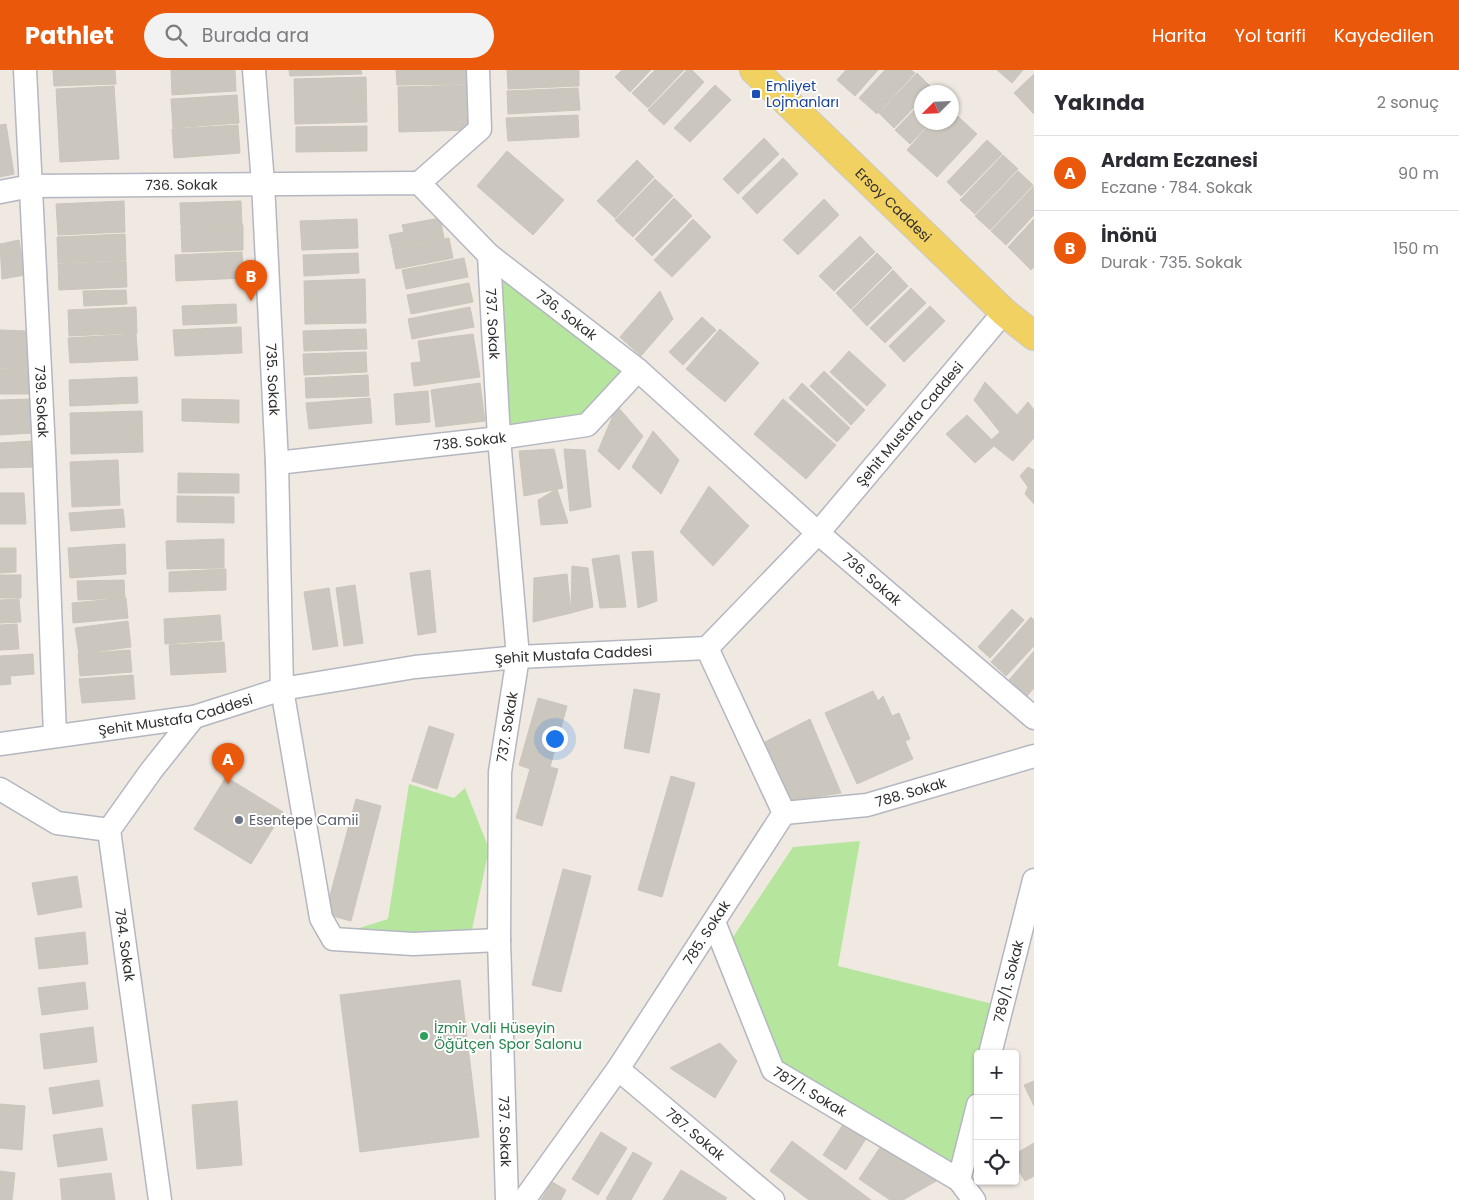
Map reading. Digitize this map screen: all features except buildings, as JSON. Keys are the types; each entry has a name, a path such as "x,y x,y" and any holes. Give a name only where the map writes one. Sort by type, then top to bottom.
{"main road":[{"name":"Ersoy Caddesi","path":"754,70 1004,312 1034,336"}],"street":[{"name":"739. Sokak","path":"25,70 55,735"},
{"name":"735. Sokak","path":"254,70 263,183 277,463 282,689 319,912 333,939 413,944 499,940"},
{"path":"419,183 480,129 478,70"},
{"name":"736. Sokak","path":"0,192 31,186 419,183 489,255 638,370 818,533 1034,718"},
{"name":"737. Sokak","path":"489,255 499,438 518,657 500,772 499,940 507,1200"},
{"name":"Şehit Mustafa Caddesi","path":"0,744 194,717 282,689 415,667 518,657 707,648 818,533 1004,312"},
{"name":"738. Sokak","path":"277,463 499,438 587,425 638,370"},
{"path":"707,648 784,813"},
{"path":"0,789 57,823 109,830 151,771 194,717"},
{"name":"788. Sokak","path":"784,813 867,805 1034,756"},
{"name":"785. Sokak","path":"524,1200 618,1069 784,813"},
{"name":"784. Sokak","path":"109,830 160,1200"},
{"name":"789/1. Sokak","path":"991,1050 1034,880"},
{"name":"787/1. Sokak","path":"714,922 773,1070 959,1180"},
{"name":"787. Sokak","path":"618,1069 773,1200"},
{"path":"974,1120 959,1180 974,1200"}],"green space":[{"path":"498,273 628,371 583,418 506,429"},
{"path":"409,784 454,798 465,788 489,849 470,939 337,935 388,919"},
{"path":"860,841 838,966 997,1005 986,1050 974,1050 974,1098 956,1172 783,1069 729,943 793,847"}],"place":[{"name":"Emliyet Lojmanları","path":"756,94"},
{"name":"İnönü","path":"251,301"},
{"name":"Ardam Eczanesi","path":"228,784"},
{"name":"Esentepe Camii","path":"239,820"},
{"name":"İzmir Vali Hüseyin Öğütçen Spor Salonu","path":"424,1036"}]}
